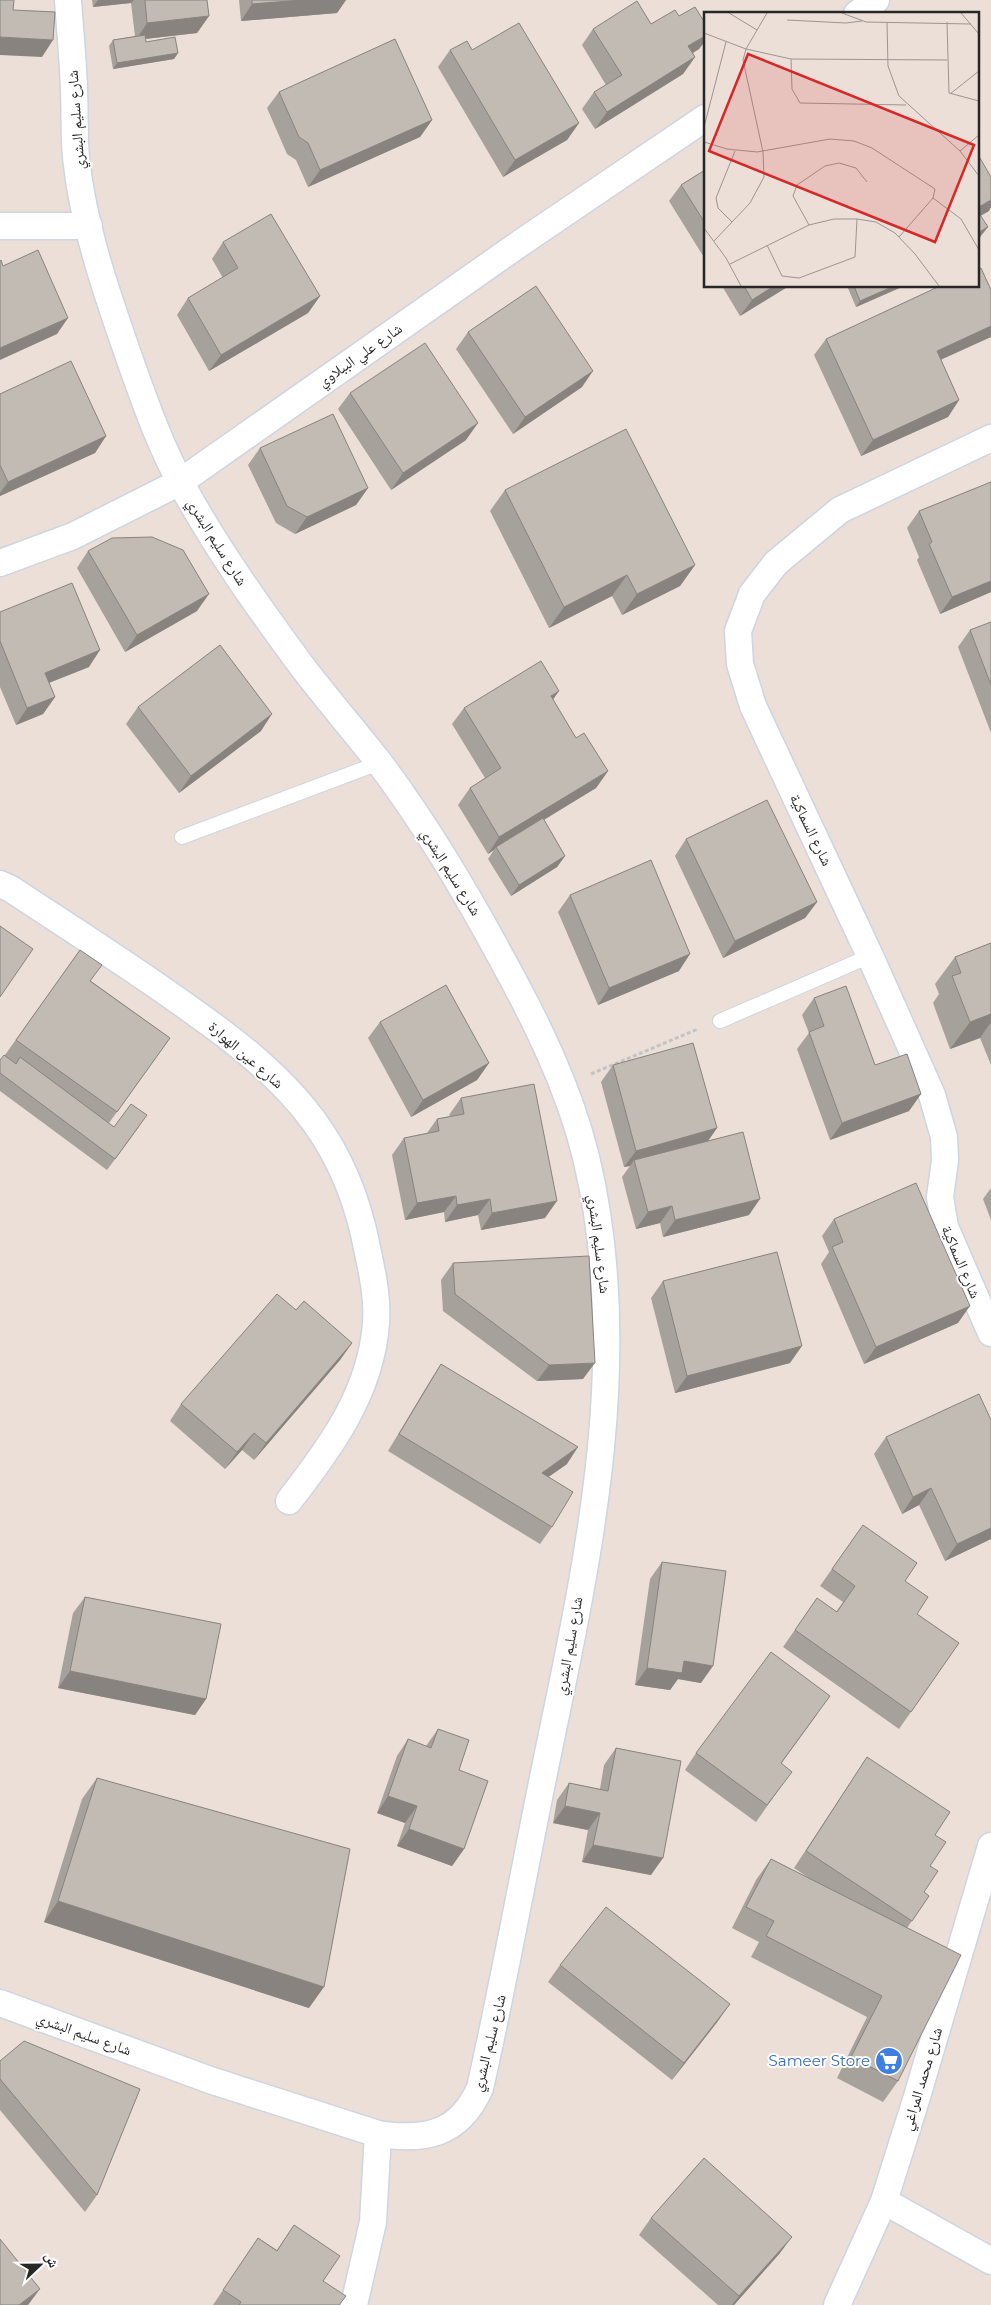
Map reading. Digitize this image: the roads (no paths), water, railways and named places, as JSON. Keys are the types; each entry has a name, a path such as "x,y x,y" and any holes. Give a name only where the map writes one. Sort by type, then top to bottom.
{"street":[{"name":"شارع سليم البشري","path":"0,2003 210,2080 378,2134 396,2137 418,2136 445,2129 461,2120 473,2104 480,2088 506,1972 523,1879 568,1661 588,1543 604,1424 607,1314 601,1238 586,1155 562,1085 534,1017 472,902 432,838 379,763 303,667 254,600 205,525 180,482 147,407 113,311 89,226 76,158 68,0"},
{"path":"860,12 876,0"},
{"name":"شارع علي الببلاوي","path":"0,563 73,536 180,482 522,242 704,119"},
{"path":"0,226 89,226"},
{"name":"شارع السماكية","path":"991,438 840,510 776,563 752,594 738,631 740,664 753,706 923,1071 941,1120 945,1160 940,1197 941,1212 945,1227 991,1333"},
{"name":"شارع عين الهوارة","path":"0,884 11,889 160,987 229,1037 276,1078 312,1120 334,1154 350,1185 364,1230 371,1270 376,1322 372,1352 362,1386 347,1417 326,1454 289,1501"},
{"name":"شارع محمد المراغي","path":"837,2305 884,2201 991,1846"},
{"path":"354,2305 373,2222 378,2134"},
{"path":"884,2201 991,2261"}],"lane":[{"path":"182,837 379,763"},
{"path":"720,1021 870,956"}],"place":[{"name":"Sameer Store","path":"889,2061"}]}
